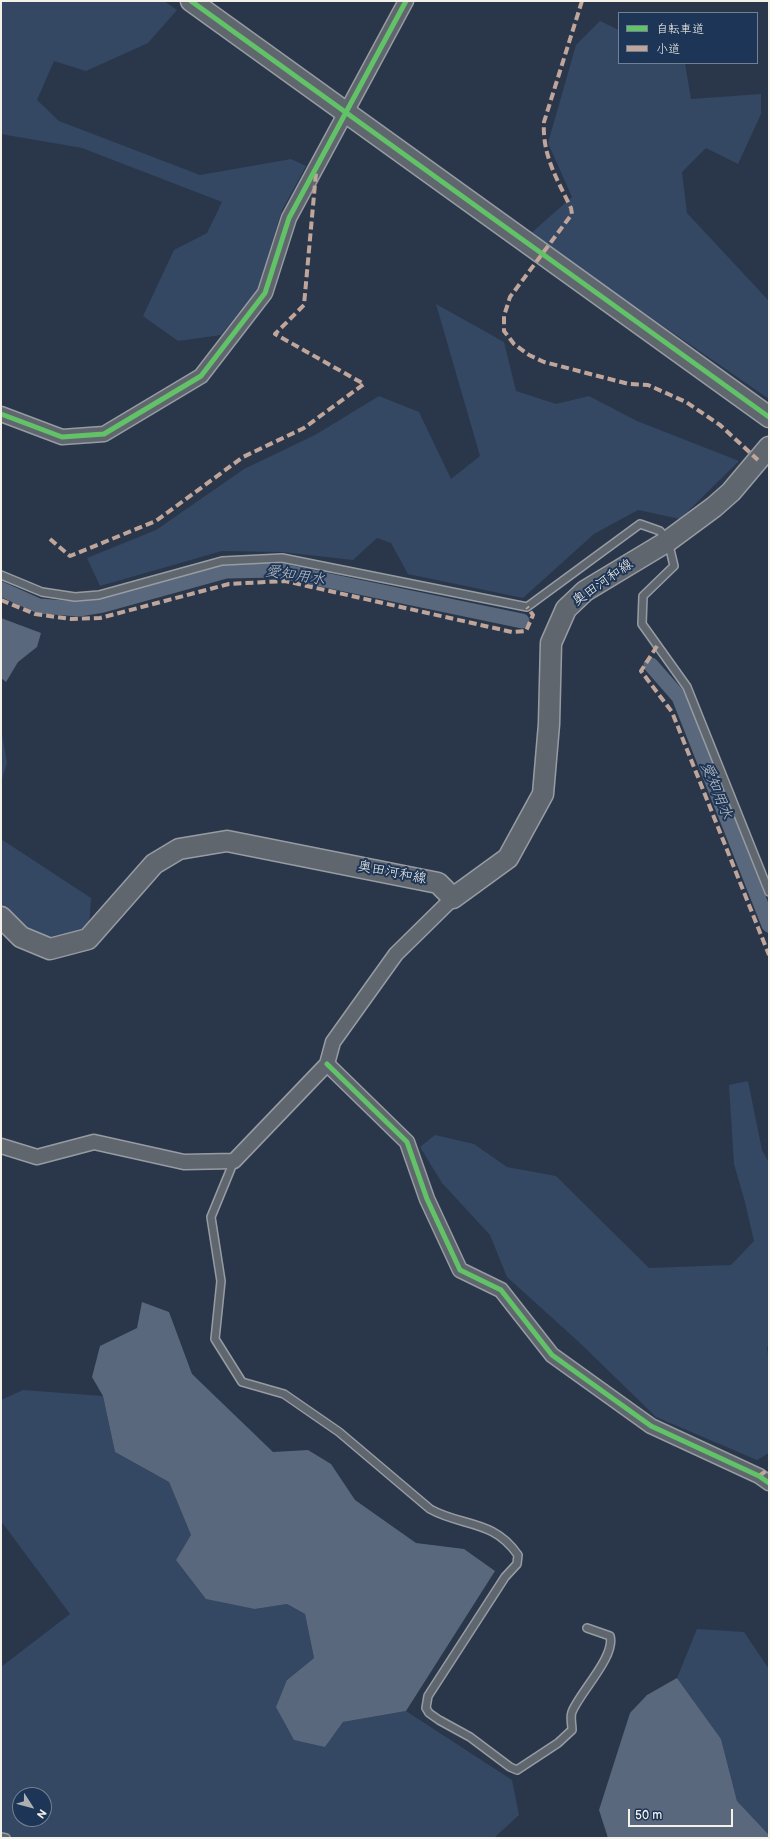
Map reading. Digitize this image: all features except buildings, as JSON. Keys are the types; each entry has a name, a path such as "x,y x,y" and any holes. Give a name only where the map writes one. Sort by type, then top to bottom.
{"main road":[{"path":"191,1 769,418"},
{"name":"奥田河和線","path":"1,917 21,937 50,949 88,940 154,864 179,849 227,841 438,883 453,898 508,858 544,794 549,724 551,643 566,609 585,592 668,541 731,492 769,447"}],"street":[{"path":"1,414 62,436 104,434 201,376 265,293 289,218 406,1"},
{"path":"1,1146 37,1157 94,1142 184,1162 234,1161 327,1064 333,1042 396,954 453,898"},
{"path":"327,1064 407,1142 426,1198 460,1270 501,1290 552,1355 651,1426 760,1476 769,1483"}],"lane":[{"path":"1,575 42,592 75,597 99,595 222,560 282,558 527,607 640,524 660,531 668,541 674,566 643,596 642,624 687,687 769,892"},
{"path":"234,1161 211,1217 221,1281 215,1338 242,1382 284,1394 339,1432 430,1509 438,1513 484,1526 504,1540 518,1555 517,1564 505,1577 428,1696 426,1708 429,1713 470,1737 517,1770 558,1742 572,1730 572,1711 608,1654 612,1642 610,1636 587,1628"},
{"path":"1,1837 6,1838"}],"shaded area":[{"path":"1,1 164,1 177,10 148,43 86,71 54,61 37,100 59,121 200,175 291,159 306,166 282,210 259,287 221,335 178,341 143,316 174,250 207,233 222,202 82,148 1,134"},
{"path":"600,21 618,30 618,64 685,64 691,99 761,94 761,114 738,164 706,148 682,172 687,213 769,301 769,399 530,234 572,197 548,143 576,45"},
{"path":"436,304 504,342 516,391 556,404 589,396 637,421 739,461 680,519 638,510 594,534 523,598 408,574 391,543 377,538 353,560 281,552 222,551 100,586 87,558 156,530 244,469 315,435 379,396 419,412 451,479 480,456"},
{"path":"1,618 41,633 37,647 18,662 6,682 1,678"},
{"path":"1,728 7,763 1,782"},
{"path":"1,839 91,898 89,929 56,940 23,929 1,908"},
{"path":"748,1081 762,1150 769,1163 769,1345 767,1347 769,1363 769,1453 757,1460 656,1417 581,1344 507,1277 490,1235 442,1183 420,1147 435,1135 474,1144 507,1167 556,1176 649,1268 731,1265 754,1241 734,1164 729,1085"},
{"path":"142,1302 169,1312 192,1374 273,1452 308,1450 331,1464 355,1500 416,1543 464,1549 495,1571 406,1711 343,1722 325,1747 294,1740 276,1707 287,1680 314,1658 305,1614 287,1604 255,1609 206,1599 176,1560 191,1535 169,1482 115,1452 103,1396 92,1377 100,1346 137,1328"},
{"path":"23,1390 103,1396 115,1452 169,1482 191,1535 255,1609 287,1604 305,1614 314,1658 287,1680 325,1747 343,1722 406,1711 512,1780 519,1815 494,1838 1,1838 1,1667 70,1614 1,1521 1,1400"},
{"path":"697,1629 744,1632 769,1669 769,1835 737,1801 721,1739 677,1678"},
{"path":"677,1678 721,1739 737,1801 769,1835 769,1838 608,1838 599,1810 630,1713 647,1695"}],"waterway":[{"name":"愛知用水","path":"1,589 39,606 79,609 103,605 226,571 277,570 522,621"},
{"name":"愛知用水","path":"651,665 679,697 769,925"}],"marked path":[{"path":"582,1 544,122 545,145 548,156 571,208 572,214 510,297 504,316 504,331 514,344 529,355 544,362 629,384 648,385 686,402 720,425 758,460"},
{"path":"50,539 70,556 156,521 243,457 304,428 364,384 275,334 304,305 316,173"},
{"path":"1,600 35,614 71,619 100,618 229,584 285,581 512,632 526,631 533,615 527,607"},
{"path":"657,646 641,671 672,712 769,955"},
{"path":"759,1476 769,1469"}],"cycle path":[{"path":"191,1 769,417"},
{"path":"1,414 62,437 104,434 201,376 265,293 289,218 406,1"},
{"path":"327,1064 407,1142 427,1199 460,1270 501,1290 552,1355 651,1426 759,1476 769,1483"}]}
